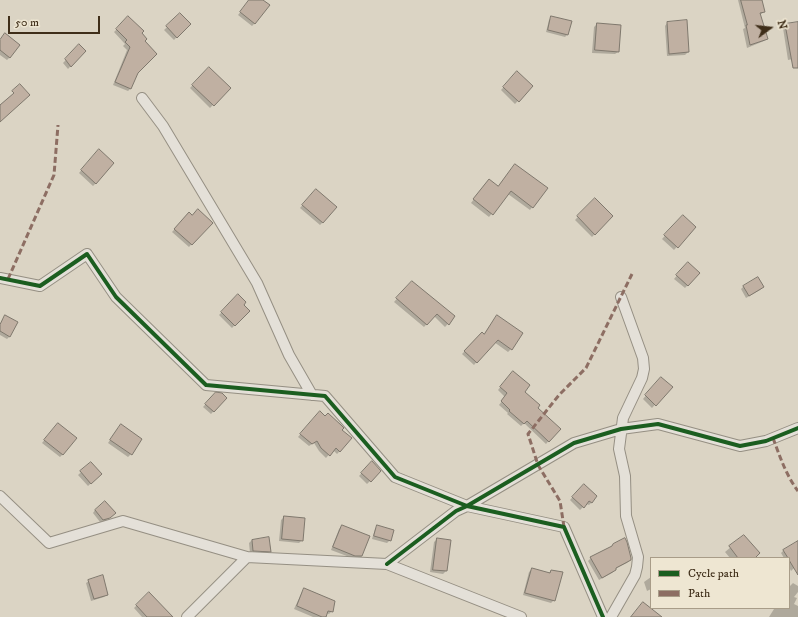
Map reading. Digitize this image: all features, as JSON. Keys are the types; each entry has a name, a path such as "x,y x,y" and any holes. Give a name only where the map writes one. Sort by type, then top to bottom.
{"street":[{"path":"142,98 163,126 257,283 289,355 312,395"},
{"path":"0,278 40,286 87,254 116,297 206,385 325,396 395,477 468,506 564,527 603,617"},
{"path":"611,617 635,575 637,567 638,557 626,516 625,476 619,449 623,418 642,378 644,369 643,358 621,297"},
{"path":"388,564 456,511 468,506 574,443 621,429 658,424 740,446 766,441 798,428"},
{"path":"0,496 49,543 123,520 247,557 388,564 521,617"},
{"path":"187,617 247,557"}],"building":[{"path":"249,0 263,0 270,5 255,24 240,12"},
{"path":"741,0 762,0 765,12 760,13 768,39 750,45"},
{"path":"180,13 191,24 177,38 166,26"},
{"path":"128,16 144,31 142,33 147,39 145,41 157,54 138,73 131,89 115,82 130,47 125,42 127,40 116,29"},
{"path":"551,16 572,21 568,35 548,30"},
{"path":"687,20 689,52 669,54 667,22"},
{"path":"798,22 798,68 793,68 785,24"},
{"path":"597,23 621,25 619,52 595,50"},
{"path":"5,33 20,45 10,58 0,50 0,40"},
{"path":"79,44 86,51 71,67 65,59"},
{"path":"209,67 231,88 214,106 192,85"},
{"path":"517,71 533,86 519,102 503,87"},
{"path":"20,84 30,95 0,122 0,105 14,93 12,91"},
{"path":"99,149 114,163 96,184 81,170"},
{"path":"515,164 548,188 533,208 511,191 493,215 473,199 489,179 498,186"},
{"path":"316,189 337,207 323,223 302,205"},
{"path":"595,198 613,216 595,235 577,216"},
{"path":"198,209 213,223 192,245 174,229 189,212 192,215"},
{"path":"683,215 696,227 678,248 664,235"},
{"path":"688,262 700,273 688,286 676,275"},
{"path":"758,277 764,287 749,296 743,286"},
{"path":"412,281 455,316 449,325 437,314 427,325 396,298"},
{"path":"238,294 246,302 244,305 250,311 235,326 221,312"},
{"path":"5,315 18,322 10,337 0,331 0,325"},
{"path":"497,315 523,333 512,350 498,340 477,363 464,351 482,332 484,334"},
{"path":"513,371 530,385 525,392 540,405 538,408 561,429 549,442 527,421 524,424 509,411 510,410 501,401 507,393 500,387"},
{"path":"661,377 673,387 656,406 645,395"},
{"path":"216,392 222,393 227,398 214,412 205,404"},
{"path":"320,411 325,416 328,413 344,428 342,430 352,438 340,452 336,448 330,456 321,448 317,441 312,444 300,434"},
{"path":"58,423 77,438 63,455 44,440"},
{"path":"121,424 142,439 132,455 110,440"},
{"path":"372,461 381,471 371,482 361,473"},
{"path":"91,462 102,474 91,484 80,471"},
{"path":"584,484 597,496 592,503 589,501 584,508 572,497"},
{"path":"105,501 116,513 110,518 103,520 95,510"},
{"path":"284,516 305,518 303,541 282,539"},
{"path":"342,525 370,536 362,556 355,556 333,547"},
{"path":"377,525 394,530 391,541 374,536"},
{"path":"744,535 760,553 756,557 737,557 729,546"},
{"path":"269,537 271,552 253,551 252,540"},
{"path":"437,538 451,540 447,571 433,570"},
{"path":"625,538 631,560 602,578 590,557"},
{"path":"798,541 798,575 790,562 790,557 787,557 783,550"},
{"path":"532,568 550,573 551,570 563,572 555,601 525,593"},
{"path":"103,575 108,595 94,599 88,580"},
{"path":"304,588 335,601 333,612 328,611 326,617 322,617 297,606"},
{"path":"149,592 173,617 147,617 136,605"},
{"path":"643,602 662,617 631,617"}],"marked path":[{"path":"8,279 54,175 58,125"},
{"path":"564,527 560,501 538,465 528,434 559,395 586,368 632,274"},
{"path":"773,438 787,472 798,491"}],"cycle path":[{"path":"0,278 40,286 87,254 116,297 206,385 325,396 395,477 467,506 564,527 603,617"},
{"path":"387,564 456,511 574,443 621,429 658,424 740,446 766,441 798,428"}]}
